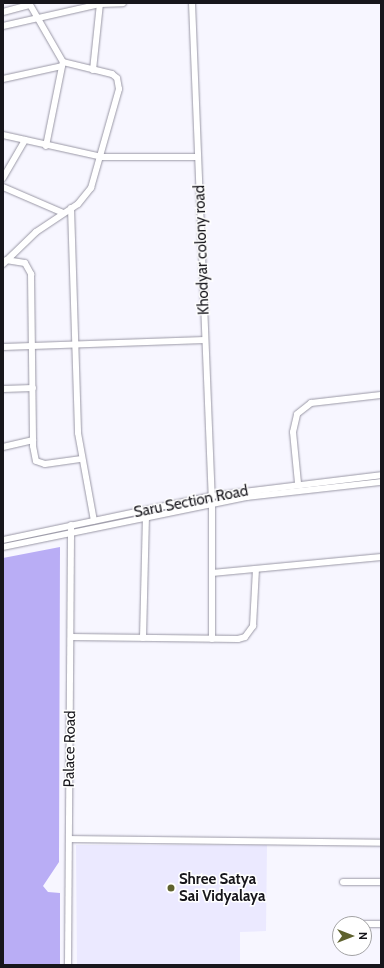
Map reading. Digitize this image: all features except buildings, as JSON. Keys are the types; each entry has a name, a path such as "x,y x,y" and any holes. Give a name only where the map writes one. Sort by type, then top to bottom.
{"street":[{"path":"92,70 100,3"},
{"path":"3,26 35,17 100,3 123,3"},
{"name":"Khodyar colony road","path":"192,3 212,504 212,639"},
{"path":"3,12 29,4 62,64 46,146"},
{"path":"3,79 62,64 112,74 119,84 102,157 91,188 71,208 22,244 5,262"},
{"path":"3,134 46,146 102,157 198,157"},
{"path":"3,178 25,140"},
{"path":"3,187 63,213"},
{"path":"71,208 75,342 82,459 94,521"},
{"path":"5,262 25,263 30,269 34,456 39,464 82,459"},
{"path":"3,346 75,342 205,340"},
{"path":"3,389 33,388"},
{"path":"298,483 294,432 297,414 311,404 381,395"},
{"path":"3,447 33,440"},
{"name":"Saru Section Road","path":"3,540 211,496 298,483 381,475"},
{"name":"Saru Section Road","path":"3,547 212,504 381,482"},
{"path":"143,638 146,517"},
{"name":"Palace Road","path":"68,965 71,525"},
{"path":"212,573 381,557"},
{"path":"71,637 238,639 250,631 255,619 256,569"},
{"path":"69,839 381,843"},
{"path":"343,882 381,882"}],"shaded area":[{"path":"60,547 59,862 43,886 48,892 60,893 60,965 3,965 3,558"},
{"name":"Shree Satya Sai Vidyalaya","path":"76,845 267,845 266,931 240,932 240,965 77,965"}],"place":[{"name":"Shree Satya Sai Vidyalaya","path":"171,888"}]}
